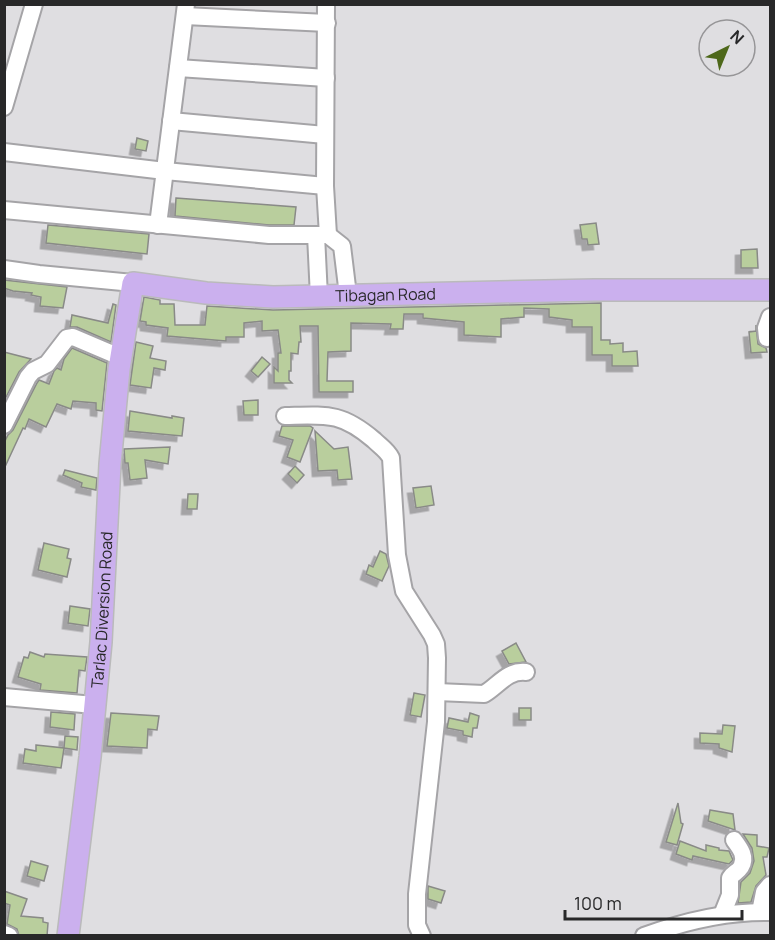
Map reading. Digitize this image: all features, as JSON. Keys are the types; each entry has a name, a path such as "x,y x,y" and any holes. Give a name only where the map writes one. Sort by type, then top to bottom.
{"main road":[{"name":"Tibagan Road","path":"133,283 206,293 273,297 318,287 347,285 594,290 771,290"},
{"name":"Tarlac Diversion Road","path":"68,936 101,642 110,464 120,357 133,283"}],"street":[{"path":"4,107 34,4"},
{"path":"318,287 325,186 326,4"},
{"path":"158,225 185,10 327,23"},
{"path":"178,68 326,78"},
{"path":"171,121 325,135"},
{"path":"4,152 165,171 325,186"},
{"path":"4,210 269,235 322,235 342,246 347,285"},
{"name":"Tibagan Road","path":"4,269 133,283"},
{"path":"768,338 766,327 771,317"},
{"path":"4,425 28,377 33,371 47,364 67,338 73,337 120,357"},
{"path":"285,416 341,419 363,430 389,454 392,466 397,555 404,591 436,644 437,692 431,772 417,894 417,925 422,936"},
{"path":"437,692 484,694 509,675 526,672"},
{"path":"4,697 94,705"},
{"path":"722,915 730,895 730,878 743,862 742,850 734,840"},
{"path":"644,936 672,926 722,915 765,912 764,892 771,885"},
{"path":"4,934 9,936"}],"building":[{"path":"137,138 148,141 146,151 135,149"},
{"path":"176,198 296,207 294,225 269,225 175,216"},
{"path":"596,223 599,244 588,245 587,239 582,239 580,225"},
{"path":"48,225 149,234 147,254 46,243"},
{"path":"757,249 758,268 741,268 741,250"},
{"path":"4,280 67,287 63,308 40,306 41,297 4,288"},
{"path":"144,297 160,300 160,304 174,304 175,325 205,325 207,306 273,310 601,303 601,340 610,340 610,344 623,343 623,352 637,351 638,366 612,366 612,355 592,355 592,327 572,327 572,320 549,317 549,309 524,308 524,317 501,319 501,337 464,335 464,322 423,318 423,314 404,314 403,329 390,329 391,324 351,323 351,351 328,352 327,381 353,381 353,392 319,392 318,326 300,326 301,342 299,342 298,354 291,353 289,380 292,383 274,383 274,367 278,371 278,353 281,353 278,330 262,331 262,321 244,323 244,337 226,337 226,341 167,336 168,328 146,325 146,322 140,321"},
{"path":"113,304 116,305 111,342 77,327 70,327 72,315 108,323"},
{"path":"756,325 758,344 766,348 767,352 751,353 749,332 756,331"},
{"path":"136,342 153,346 150,358 166,361 165,370 154,368 151,388 130,385"},
{"path":"72,348 107,363 102,411 96,410 96,403 73,401 71,409 57,404 46,427 29,419 4,469 4,443 37,383 39,380 49,384 54,371 57,368 61,370 64,359"},
{"path":"4,352 31,359 19,372 4,401"},
{"path":"262,357 270,364 258,377 251,371"},
{"path":"258,400 258,415 244,415 243,401"},
{"path":"130,411 184,418 182,436 128,431"},
{"path":"282,426 310,426 313,428 300,462 287,457 293,440 279,436"},
{"path":"315,431 334,449 348,447 352,479 338,480 337,470 318,471"},
{"path":"170,447 168,464 145,460 147,478 130,480 124,449"},
{"path":"295,466 304,475 297,483 288,474"},
{"path":"65,470 97,478 96,490 81,487 82,483 63,475"},
{"path":"431,486 434,505 416,508 413,488"},
{"path":"188,494 198,494 197,509 187,509"},
{"path":"44,543 69,549 67,558 71,559 67,577 38,570"},
{"path":"380,551 386,554 389,566 382,581 366,574 369,565 373,567"},
{"path":"70,606 90,609 88,626 68,623"},
{"path":"516,643 526,662 509,664 502,651"},
{"path":"30,652 44,657 45,654 87,657 85,671 79,670 77,693 40,690 41,684 18,677 24,657 28,658"},
{"path":"414,693 425,695 421,717 410,715"},
{"path":"519,708 531,708 531,720 519,720"},
{"path":"51,712 75,714 74,730 50,727"},
{"path":"111,713 159,716 157,730 148,729 147,748 107,746"},
{"path":"470,713 479,716 477,728 473,728 472,737 463,735 463,731 447,728 449,718 468,722"},
{"path":"723,725 735,726 732,752 719,748 719,744 700,743 700,733 722,734"},
{"path":"65,736 78,737 77,750 64,748"},
{"path":"36,745 64,748 61,768 23,763 25,749 36,751"},
{"path":"678,803 683,824 677,845 666,842"},
{"path":"710,810 733,814 735,830 708,821"},
{"path":"743,834 757,835 757,846 769,848 767,857 763,857 766,875 756,886 751,902 738,903 741,882 750,873 754,861 752,848"},
{"path":"680,841 706,851 706,845 729,851 733,860 729,864 693,856 692,860 676,854"},
{"path":"31,861 48,866 44,881 27,876"},
{"path":"428,886 445,891 441,903 428,899"},
{"path":"4,891 27,899 21,916 43,918 43,922 48,923 47,936 19,936 17,929 7,924 10,905 4,903"}]}
